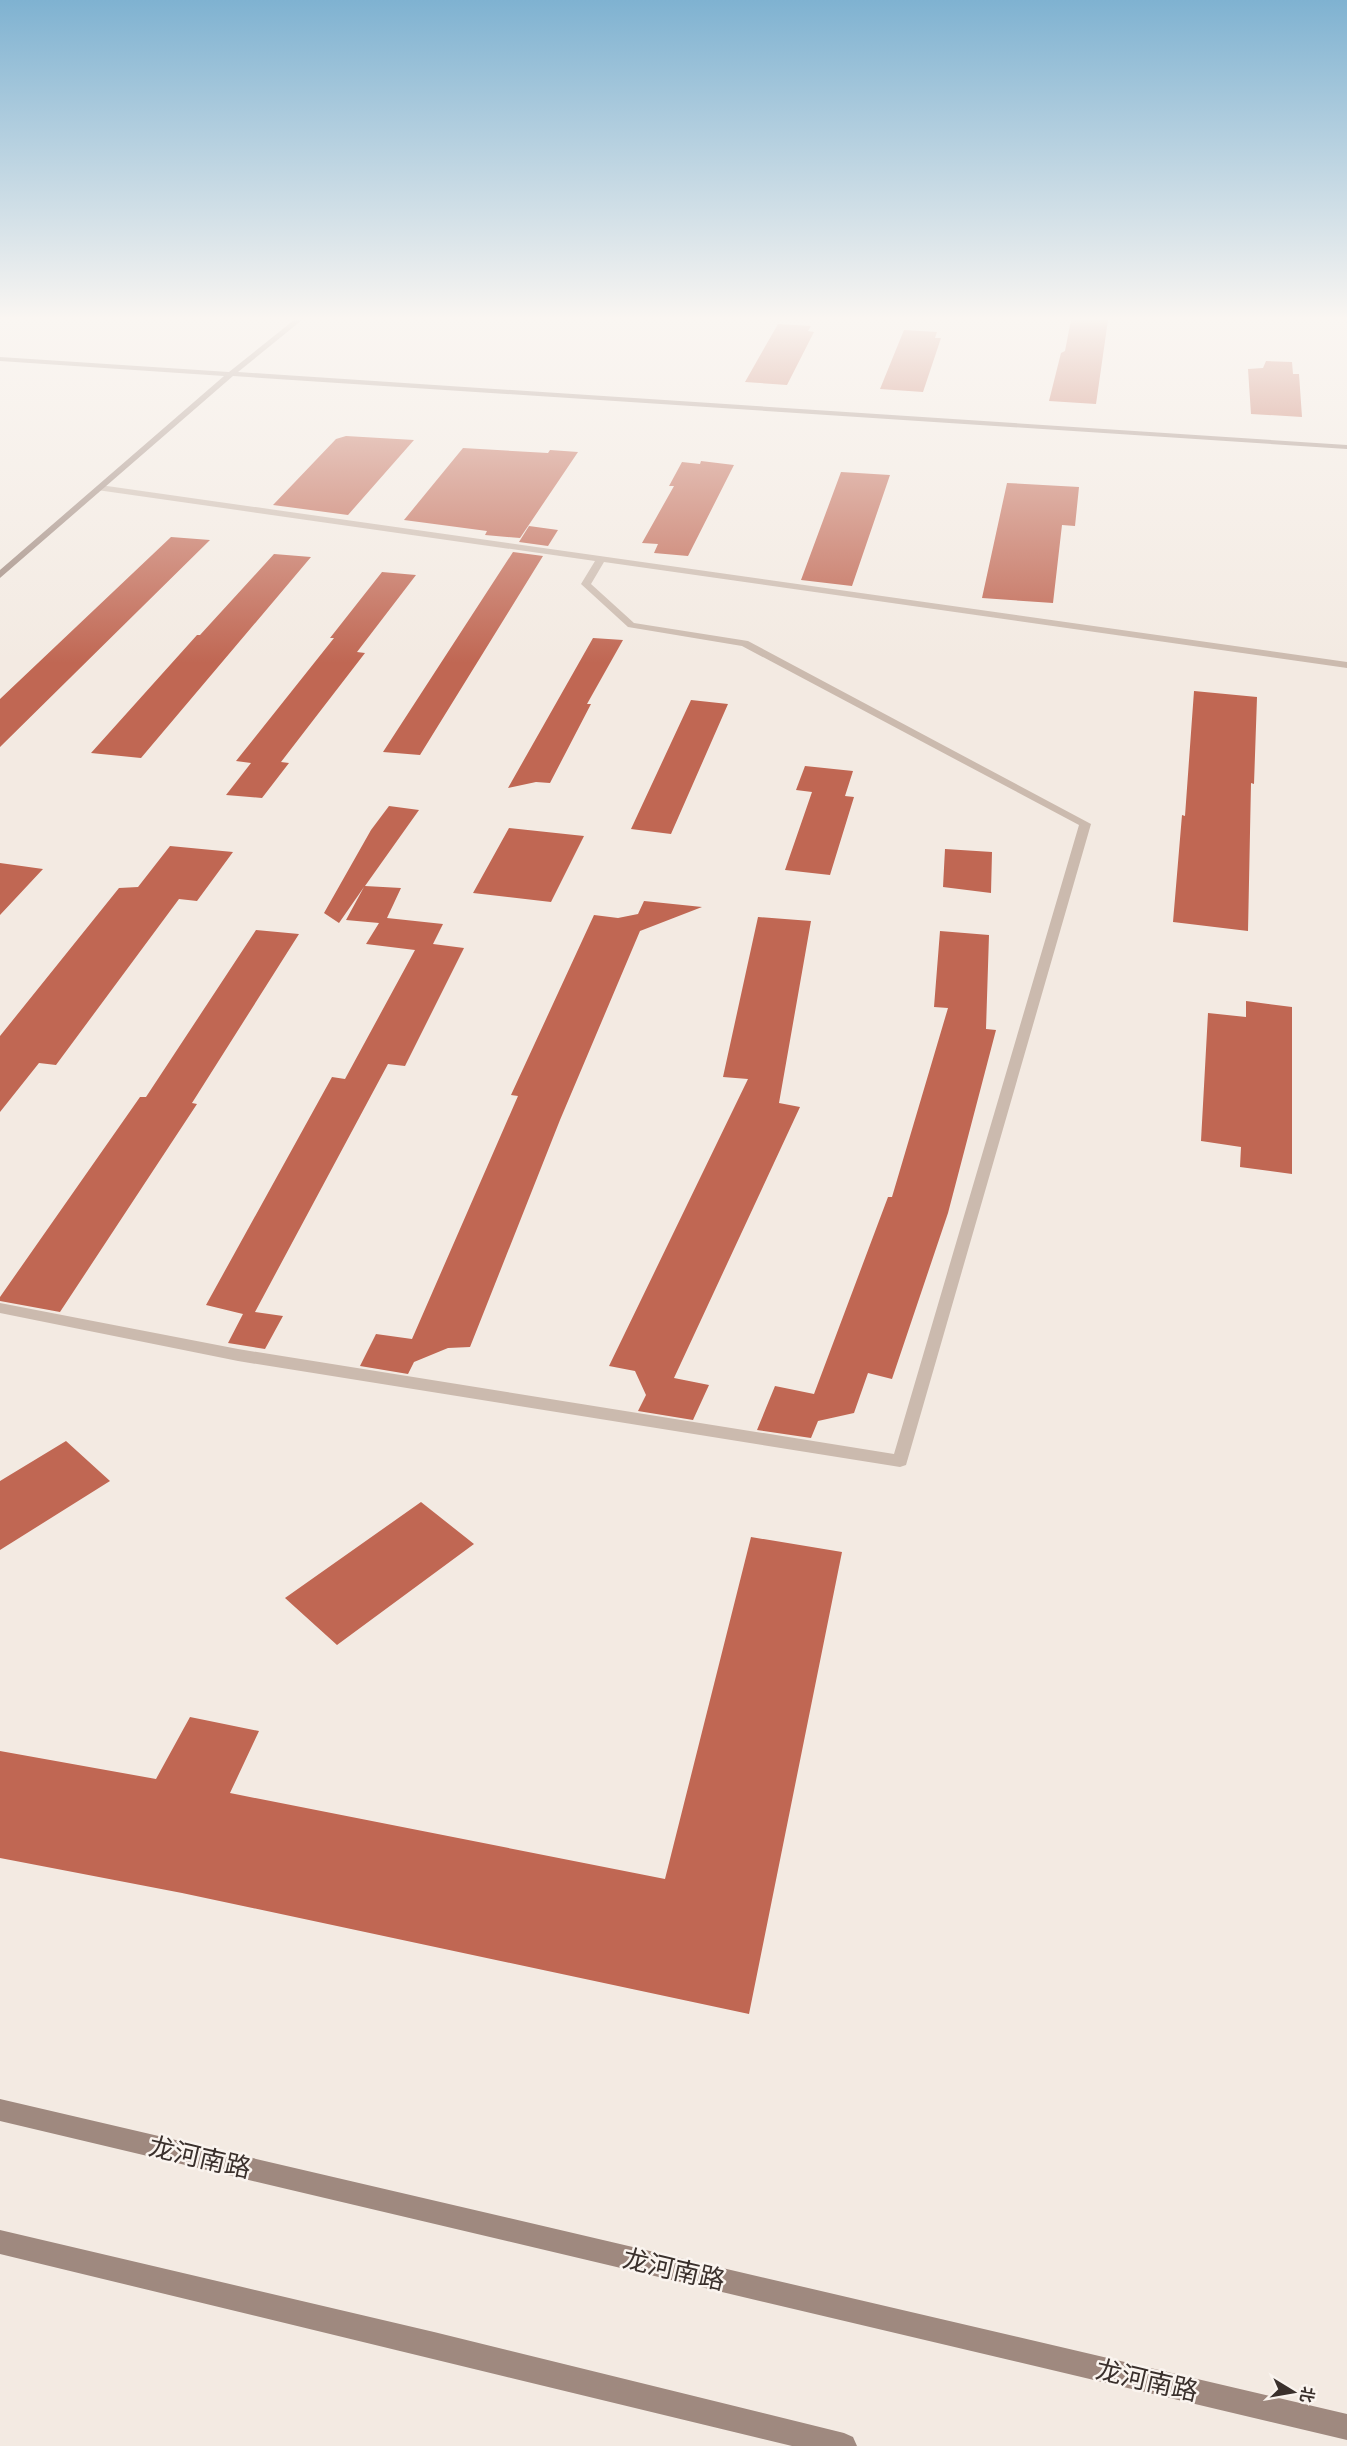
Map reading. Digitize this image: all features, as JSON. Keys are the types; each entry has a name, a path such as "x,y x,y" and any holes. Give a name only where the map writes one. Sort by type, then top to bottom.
{"street":[{"path":"0,575 162,434"},
{"path":"1151,434 1347,447"},
{"path":"100,488 1347,665"},
{"path":"0,1308 238,1355 900,1461 1085,824 745,643 631,625 586,584 601,559"},
{"name":"龙河南路","path":"0,2110 1347,2427"},
{"path":"0,2242 434,2345 844,2446"}],"building":[{"path":"346,436 414,440 348,515 273,505 336,439"},
{"path":"463,448 548,453 550,450 578,452 520,538 485,535 487,531 404,520"},
{"path":"701,461 734,465 688,556 654,553 658,544 642,543 674,486 669,486 682,462 700,464"},
{"path":"841,472 890,475 852,586 801,580"},
{"path":"1007,483 1079,487 1075,526 1062,525 1053,603 982,598"},
{"path":"529,526 558,530 548,546 519,542"},
{"path":"171,537 210,540 0,747 0,699"},
{"path":"513,552 543,556 420,755 383,752"},
{"path":"274,554 311,557 141,758 91,753 197,635 200,635"},
{"path":"382,572 416,575 357,652 365,653 281,762 289,763 262,798 226,795 251,763 236,761 334,638 330,638"},
{"path":"593,638 623,640 587,704 591,704 550,783 536,782 508,788"},
{"path":"1194,691 1257,697 1254,784 1251,783 1248,931 1173,922 1182,815 1185,816"},
{"path":"691,700 728,704 671,834 631,829"},
{"path":"805,766 853,771 845,796 854,797 830,875 785,870 812,792 796,790"},
{"path":"389,806 419,810 365,886 401,888 387,918 443,924 433,944 464,948 405,1066 388,1064 255,1312 283,1316 265,1349 228,1343 243,1314 206,1305 332,1077 345,1079 415,950 366,944 379,923 346,920 364,887 339,923 324,913 371,830"},
{"path":"509,828 584,836 551,902 473,893"},
{"path":"170,846 233,852 197,901 179,899 56,1065 39,1063 0,1112 0,1036 119,888 138,887"},
{"path":"945,849 992,852 991,893 943,887"},
{"path":"0,863 43,869 0,915"},
{"path":"644,901 702,907 640,931 560,1120 470,1347 448,1348 414,1362 408,1374 360,1366 376,1334 412,1339 518,1096 511,1095 594,915 618,918 638,914"},
{"path":"758,917 811,921 779,1103 800,1107 674,1378 709,1385 693,1420 638,1411 646,1395 635,1371 609,1366 748,1079 723,1077"},
{"path":"256,930 299,934 192,1103 197,1104 60,1312 0,1301 0,1297 140,1097 146,1097"},
{"path":"940,931 989,935 986,1029 996,1030 948,1213 892,1379 868,1373 854,1413 818,1421 811,1438 757,1430 775,1386 814,1394 888,1197 892,1197 948,1008 934,1007"},
{"path":"1246,1001 1292,1007 1292,1174 1240,1167 1241,1147 1201,1141 1208,1013 1246,1017"},
{"path":"66,1441 110,1481 0,1550 0,1481"},
{"path":"421,1502 474,1544 337,1645 285,1598"},
{"path":"751,1537 842,1552 749,2014 182,1893 0,1858 0,1751 156,1779 190,1717 259,1731 230,1793 665,1879"}]}
